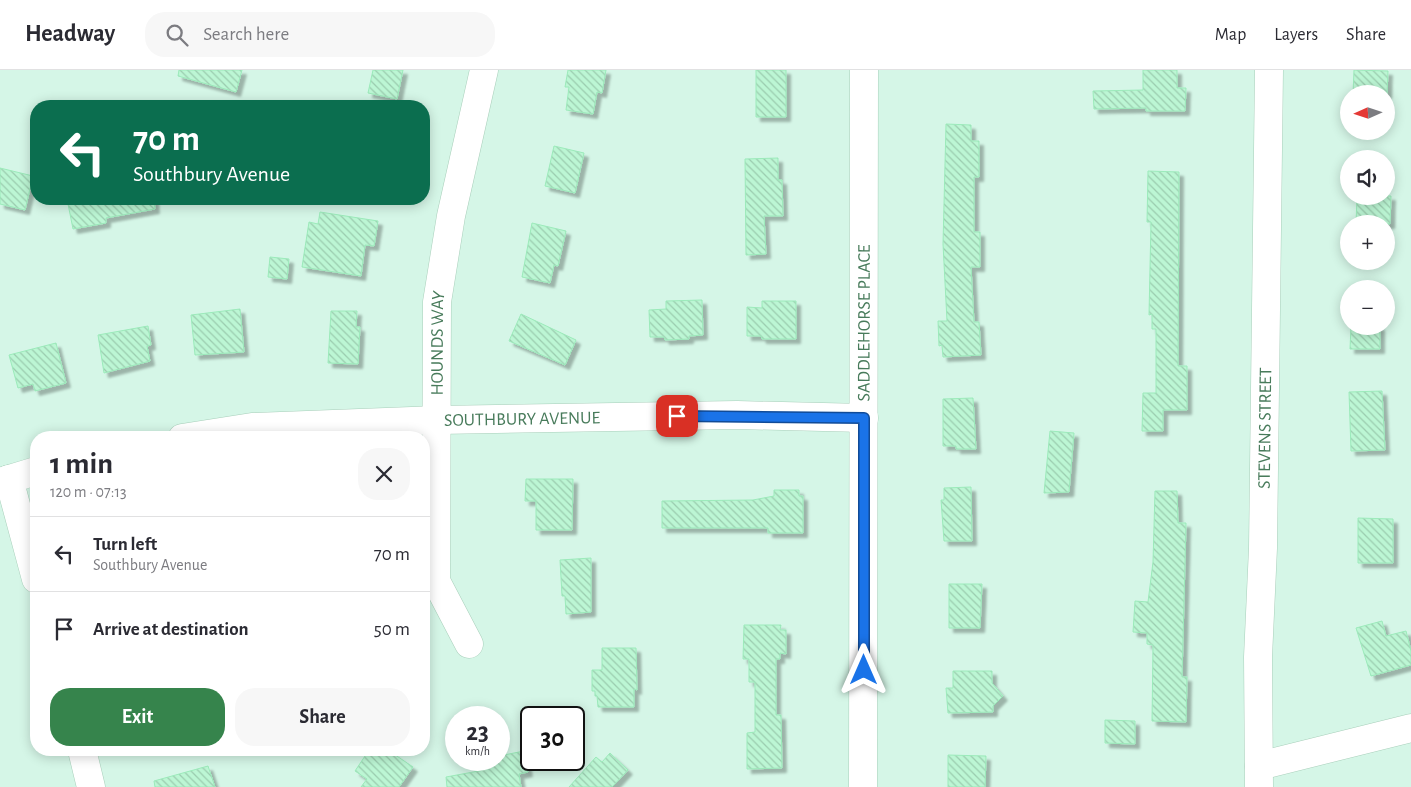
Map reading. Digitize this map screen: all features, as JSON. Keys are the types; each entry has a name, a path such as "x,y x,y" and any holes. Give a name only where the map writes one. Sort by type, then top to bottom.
{"street":[{"name":"HOUNDS WAY","path":"469,644 436,581 437,302 451,216 484,70"},
{"name":"SADDLEHORSE PLACE","path":"864,70 864,787"},
{"name":"STEVENS STREET","path":"1259,777 1258,657 1263,548 1269,70"},
{"name":"SOUTHBURY AVENUE","path":"227,431 252,427 438,420 737,415 864,418"},
{"path":"30,473 4,481 30,561"},
{"path":"1259,777 1411,728"},
{"path":"83,756 91,787"}],"shaded area":[{"path":"0,70 1411,70 1411,787 0,787"}],"building":[{"path":"179,70 242,70 236,92 178,76"},
{"path":"373,70 403,70 397,99 368,93"},
{"path":"568,70 606,70 602,93 597,92 593,114 566,110 569,87 565,87"},
{"path":"756,70 786,70 786,117 756,117"},
{"path":"1143,70 1177,70 1177,88 1186,88 1185,111 1146,111 1146,108 1094,109 1093,91 1143,90"},
{"path":"1354,70 1388,71 1387,85 1353,85"},
{"path":"946,124 971,125 971,141 979,141 979,177 974,177 974,232 980,232 980,267 971,267 974,322 979,322 981,355 943,357 942,345 939,346 938,321 947,321 943,244"},
{"path":"554,146 584,153 575,193 545,186"},
{"path":"778,158 778,180 782,180 783,216 764,216 766,254 746,255 745,159"},
{"path":"0,168 30,175 30,189 25,210 0,204"},
{"path":"1148,171 1179,172 1178,366 1187,366 1187,410 1163,410 1163,431 1142,431 1143,393 1156,393 1156,329 1152,329 1152,314 1149,315 1151,222 1147,222"},
{"path":"68,205 155,205 155,209 106,218 106,223 73,229"},
{"path":"1357,205 1391,205 1390,215 1356,215"},
{"path":"320,212 378,221 374,246 365,245 361,276 302,267 309,222 318,224"},
{"path":"532,223 566,231 558,266 554,265 550,283 522,277"},
{"path":"270,257 289,259 287,279 268,277"},
{"path":"702,300 703,335 689,336 689,339 665,340 664,337 650,337 649,310 666,309 666,301"},
{"path":"762,301 796,301 796,339 762,339 761,336 747,336 747,307 762,308"},
{"path":"240,309 244,352 195,355 191,315"},
{"path":"331,311 357,311 356,327 360,327 358,364 328,363"},
{"path":"521,314 576,340 565,365 509,341"},
{"path":"148,326 151,345 147,346 150,361 104,373 98,335"},
{"path":"1351,335 1380,335 1380,349 1350,349"},
{"path":"56,343 66,383 35,391 33,384 18,388 9,355"},
{"path":"1382,391 1385,450 1351,451 1349,392"},
{"path":"973,398 976,449 956,449 956,446 943,446 943,399"},
{"path":"1050,431 1074,433 1069,492 1044,493"},
{"path":"526,479 573,479 572,530 536,530 536,501 525,501"},
{"path":"971,487 972,541 944,541 941,500 944,500 944,488"},
{"path":"774,490 799,490 799,496 803,496 803,533 768,533 768,528 662,528 662,501 753,500 774,496"},
{"path":"1155,491 1177,491 1178,523 1186,523 1182,677 1187,677 1186,722 1152,721 1153,645 1147,644 1147,633 1133,632 1135,601 1148,602 1153,562"},
{"path":"1358,518 1393,519 1393,563 1358,563"},
{"path":"591,558 591,612 566,614 565,596 562,596 560,560"},
{"path":"949,584 982,584 980,628 949,628"},
{"path":"1382,621 1386,636 1406,631 1411,651 1411,665 1371,676 1356,628"},
{"path":"744,625 781,625 780,630 786,630 786,654 780,653 780,659 776,659 776,715 781,715 782,768 747,769 747,733 755,732 755,682 749,682 749,659 743,659"},
{"path":"602,648 636,648 637,690 634,689 634,707 598,707 597,696 595,696 595,691 592,691 592,670 602,670"},
{"path":"953,671 992,671 992,683 1003,696 993,706 993,712 948,713 946,688 953,688"},
{"path":"1105,720 1135,721 1135,744 1105,743"},
{"path":"520,752 520,771 528,771 519,774 521,787 447,787 446,777 479,771 510,771 510,754"},
{"path":"610,753 628,770 612,787 569,787 596,757 602,762"},
{"path":"948,755 986,756 985,787 948,787"},
{"path":"365,756 397,756 413,767 399,787 361,787 367,779 355,771"},
{"path":"208,766 215,787 155,787 154,781"}],"route":[{"path":"677,416 737,415 864,418 864,670"}]}
